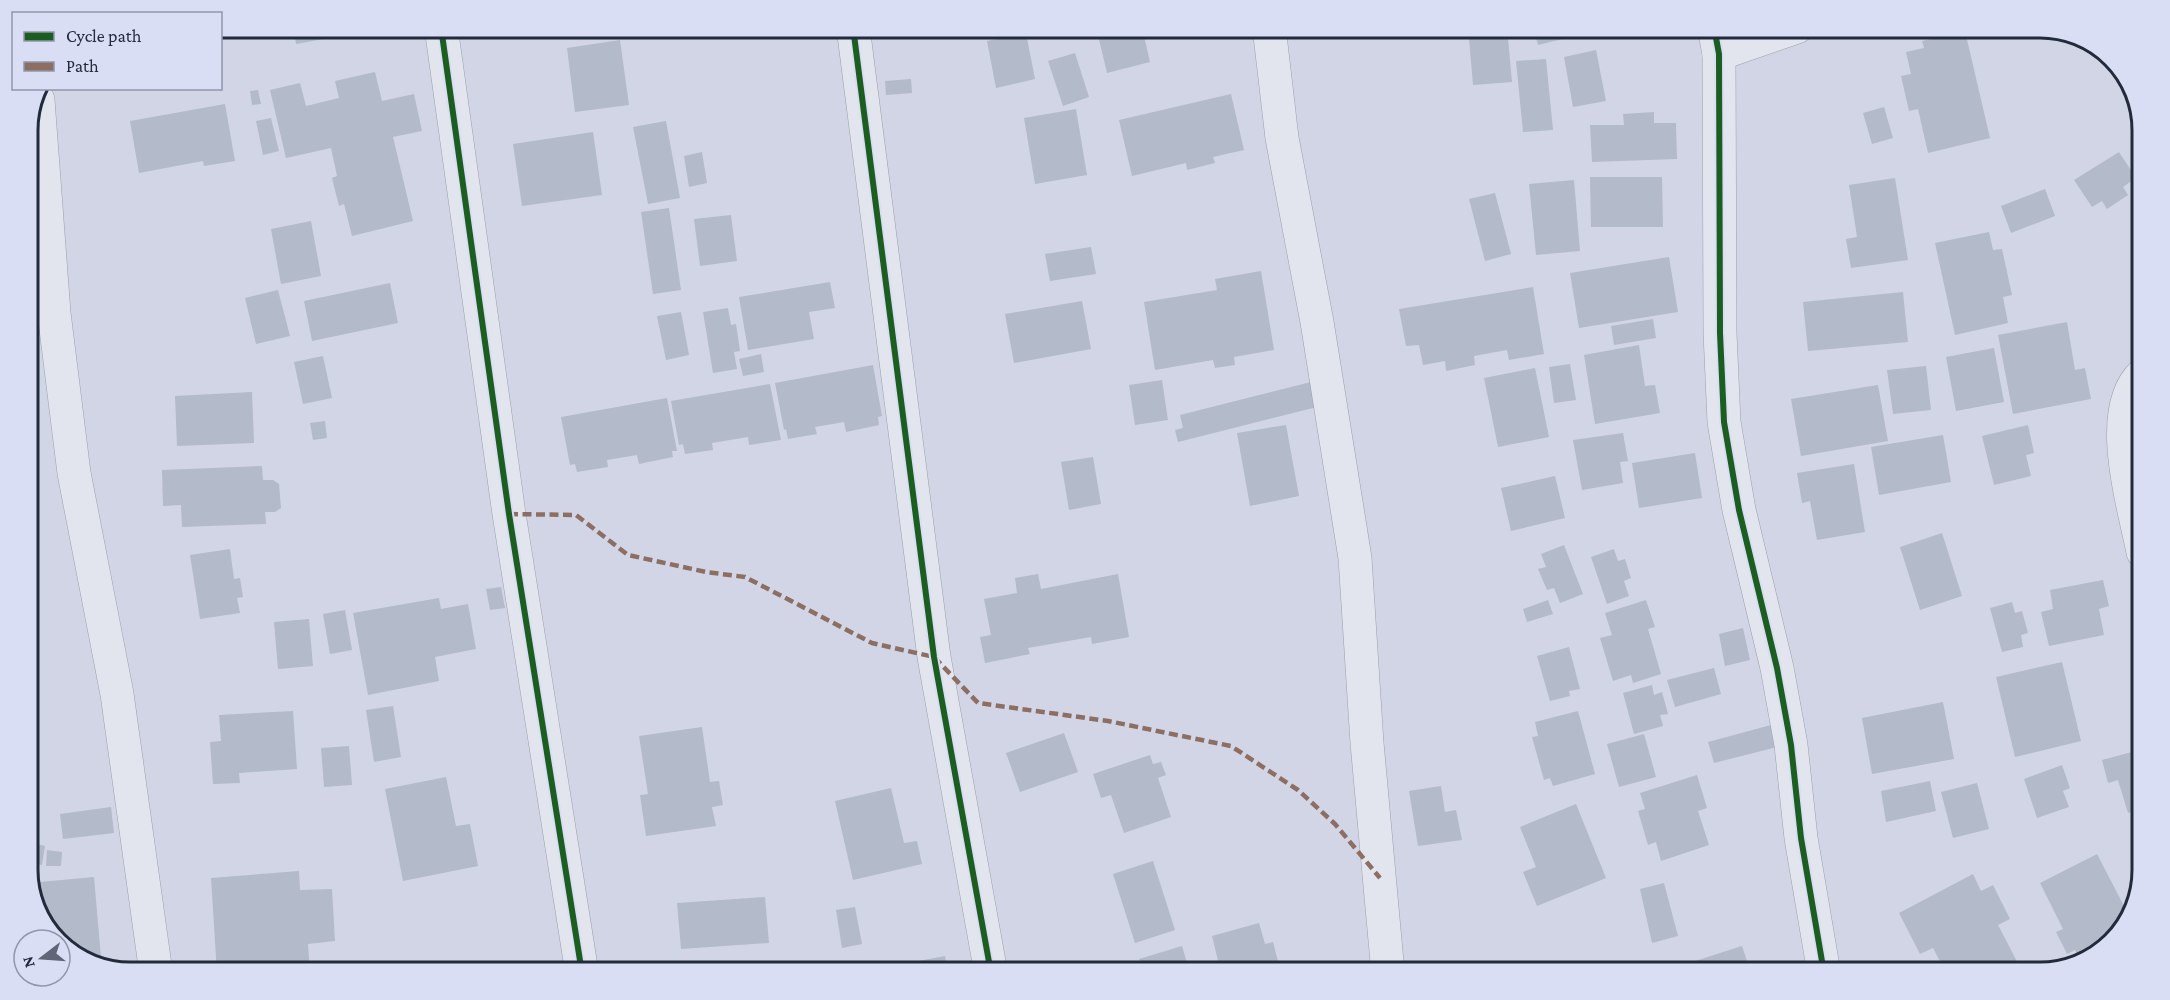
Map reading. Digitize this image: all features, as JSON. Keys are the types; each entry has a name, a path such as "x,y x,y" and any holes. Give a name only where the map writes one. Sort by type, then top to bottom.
{"street":[{"path":"442,37 509,514 580,962"},
{"path":"854,37 934,657 990,962"},
{"path":"1270,37 1282,138 1317,322 1355,558 1367,742 1387,962"},
{"path":"1735,37 1717,40 1720,333 1724,422 1739,510 1777,668 1789,734 1801,838 1822,962"},
{"path":"39,117 54,313 74,473 117,694 154,962"},
{"path":"2132,388 2123,416 2124,454 2132,495"}],"building":[{"path":"295,37 334,37 296,44"},
{"path":"1006,37 1027,37 1035,79 996,88 987,41"},
{"path":"1098,37 1144,37 1150,62 1107,73"},
{"path":"1469,37 1508,37 1512,82 1473,85"},
{"path":"1536,37 1571,37 1538,45"},
{"path":"1939,37 1966,37 1990,138 1928,153 1918,109 1909,111 1901,76 1911,74 1906,52 1924,48 1922,41"},
{"path":"620,40 629,105 575,112 567,48"},
{"path":"1596,50 1606,101 1573,107 1564,57"},
{"path":"1075,53 1089,97 1063,106 1048,61"},
{"path":"1546,59 1553,130 1523,132 1516,61"},
{"path":"375,72 382,101 414,94 422,131 393,137 413,221 352,236 344,204 339,206 332,178 337,176 331,148 286,158 270,90 300,83 306,106 339,98 335,81"},
{"path":"911,79 912,93 886,95 885,81"},
{"path":"258,90 261,104 252,105 250,91"},
{"path":"1231,94 1244,150 1213,157 1215,163 1187,170 1186,163 1132,176 1119,120"},
{"path":"225,104 235,161 204,166 203,161 139,173 130,121"},
{"path":"1884,107 1893,138 1872,144 1863,113"},
{"path":"1076,109 1087,175 1035,184 1024,118"},
{"path":"1654,112 1654,123 1676,123 1677,159 1592,162 1590,125 1624,125 1623,114"},
{"path":"271,118 279,151 263,155 256,121"},
{"path":"666,121 680,198 648,204 633,127"},
{"path":"593,132 602,195 522,206 513,144"},
{"path":"702,152 707,183 689,187 684,156"},
{"path":"2119,152 2132,172 2132,181 2123,187 2128,195 2107,209 2102,201 2092,207 2074,180"},
{"path":"1590,177 1662,177 1663,227 1591,227"},
{"path":"1895,178 1908,260 1851,268 1846,239 1857,237 1849,185"},
{"path":"1574,180 1580,251 1536,255 1529,184"},
{"path":"2045,189 2055,216 2011,233 2001,206"},
{"path":"1495,193 1511,254 1485,261 1469,199"},
{"path":"669,208 681,290 653,294 641,212"},
{"path":"731,215 737,261 700,266 694,219"},
{"path":"311,221 321,276 281,284 271,229"},
{"path":"1989,232 1993,250 2002,249 2012,295 2003,297 2008,323 1955,335 1935,243"},
{"path":"1091,247 1096,274 1050,281 1045,254"},
{"path":"1669,257 1678,312 1579,328 1570,273"},
{"path":"1261,271 1274,350 1234,357 1235,365 1215,368 1213,360 1155,370 1144,302 1217,290 1215,279"},
{"path":"830,282 835,308 809,312 814,339 748,350 739,297"},
{"path":"390,283 398,323 312,341 304,301"},
{"path":"1533,287 1544,354 1509,360 1507,350 1474,356 1475,365 1446,371 1445,361 1423,365 1419,345 1406,346 1399,309"},
{"path":"278,290 290,336 256,344 245,298"},
{"path":"1903,292 1908,342 1808,351 1803,302"},
{"path":"1082,301 1091,349 1014,363 1005,314"},
{"path":"728,308 731,325 736,324 740,351 734,352 737,369 713,373 703,312"},
{"path":"681,312 689,355 666,360 657,316"},
{"path":"1653,319 1656,338 1614,345 1611,326"},
{"path":"2067,322 2075,370 2085,368 2091,399 2013,414 1998,335"},
{"path":"1639,345 1645,386 1655,385 1660,413 1595,424 1584,355"},
{"path":"1994,348 2004,402 1956,411 1946,357"},
{"path":"761,354 764,372 743,376 739,359"},
{"path":"323,356 332,398 303,404 294,362"},
{"path":"1570,364 1576,400 1554,403 1549,367"},
{"path":"873,365 882,416 878,417 879,425 846,432 844,422 815,427 817,434 788,439 786,429 784,430 775,383"},
{"path":"1926,366 1931,410 1893,414 1887,370"},
{"path":"1535,368 1549,437 1498,447 1484,378"},
{"path":"1162,380 1168,420 1135,425 1129,385"},
{"path":"1311,382 1317,407 1178,442 1175,430 1183,428 1180,415"},
{"path":"770,384 781,440 749,445 748,437 712,443 713,450 685,454 683,444 679,445 671,401"},
{"path":"1878,385 1888,441 1801,456 1791,399"},
{"path":"252,392 254,443 177,446 175,396"},
{"path":"667,398 677,451 672,451 673,457 639,464 637,455 607,460 608,467 577,472 575,464 570,465 561,417"},
{"path":"325,421 327,438 313,440 310,423"},
{"path":"1286,425 1299,496 1250,506 1237,433"},
{"path":"2028,425 2034,453 2026,455 2031,476 1994,485 1982,436"},
{"path":"1623,433 1628,461 1620,462 1623,483 1582,490 1573,440"},
{"path":"1943,435 1951,482 1879,495 1871,447"},
{"path":"1695,453 1702,498 1639,508 1632,463"},
{"path":"1093,457 1101,504 1069,510 1061,462"},
{"path":"1854,464 1865,532 1817,540 1810,501 1802,503 1797,473"},
{"path":"262,466 263,480 273,480 279,484 281,508 275,512 265,512 266,524 182,527 181,505 163,506 162,470"},
{"path":"1555,476 1565,518 1511,531 1501,488"},
{"path":"1942,533 1962,596 1920,610 1900,547"},
{"path":"1564,545 1583,594 1560,603 1554,588 1547,590 1538,569 1546,567 1541,554"},
{"path":"230,549 234,579 240,578 243,597 237,598 240,613 200,619 190,555"},
{"path":"1614,549 1618,561 1625,559 1631,578 1624,581 1629,596 1607,604 1591,557"},
{"path":"1038,574 1041,589 1118,574 1129,637 1092,644 1091,637 1028,648 1030,654 985,663 980,637 991,635 984,599 1017,593 1015,578"},
{"path":"2103,580 2109,606 2099,609 2104,635 2049,646 2041,612 2053,609 2050,590"},
{"path":"501,587 505,608 490,610 486,589"},
{"path":"439,598 441,609 468,604 476,649 435,657 439,681 368,695 353,613"},
{"path":"1548,600 1553,614 1527,622 1523,609"},
{"path":"1646,600 1655,627 1648,629 1661,674 1633,683 1631,675 1613,681 1600,638 1612,635 1605,613"},
{"path":"2012,602 2015,613 2022,611 2028,633 2021,635 2023,647 2002,652 1990,608"},
{"path":"345,610 352,650 330,654 323,614"},
{"path":"309,619 313,666 278,669 274,622"},
{"path":"1743,628 1750,660 1725,666 1719,634"},
{"path":"1569,647 1580,689 1569,691 1570,696 1550,701 1537,656"},
{"path":"2062,662 2081,741 2015,757 1996,677"},
{"path":"1714,668 1721,694 1675,707 1667,680"},
{"path":"1652,685 1654,695 1662,692 1668,714 1660,715 1663,726 1634,734 1623,693"},
{"path":"1943,702 1954,759 1872,774 1862,718"},
{"path":"393,706 401,757 374,762 366,710"},
{"path":"293,711 297,769 239,773 240,783 213,784 210,742 221,741 219,715"},
{"path":"1578,711 1595,774 1553,786 1550,778 1544,780 1532,737 1538,736 1535,722"},
{"path":"1771,725 1777,747 1714,763 1708,742"},
{"path":"702,727 710,782 719,781 723,805 712,807 716,826 646,836 640,795 648,794 639,736"},
{"path":"1064,733 1078,772 1020,792 1006,753"},
{"path":"1644,734 1656,777 1619,787 1607,744"},
{"path":"349,746 352,785 324,787 321,748"},
{"path":"2132,752 2132,812 2128,813 2118,780 2108,783 2102,760"},
{"path":"1150,755 1153,764 1161,762 1166,775 1158,778 1171,817 1124,833 1111,795 1101,798 1093,774"},
{"path":"2062,765 2070,788 2063,791 2069,807 2037,818 2024,779"},
{"path":"1697,775 1707,808 1698,811 1709,845 1661,861 1656,842 1648,845 1638,811 1645,809 1640,793"},
{"path":"446,777 456,826 470,824 478,866 403,881 385,789"},
{"path":"1930,781 1936,811 1886,822 1881,791"},
{"path":"1977,783 1989,829 1953,838 1941,792"},
{"path":"1441,786 1445,812 1456,810 1462,840 1418,846 1409,791"},
{"path":"891,788 904,843 917,841 922,864 853,880 835,801"},
{"path":"1576,804 1606,878 1537,906 1523,872 1536,867 1520,827"},
{"path":"111,807 114,833 63,839 60,814"},
{"path":"38,844 45,846 42,865 38,864"},
{"path":"47,850 62,852 61,866 46,866"},
{"path":"2097,854 2124,907 2117,921 2101,940 2077,954 2075,950 2067,954 2056,932 2063,929 2040,883"},
{"path":"1153,861 1175,930 1135,943 1113,874"},
{"path":"299,871 300,890 332,889 335,941 308,944 309,962 216,962 211,878"},
{"path":"1973,874 1981,891 1993,885 2010,919 1998,925 2017,962 1940,962 1933,948 1920,954 1899,913"},
{"path":"94,877 101,957 72,942 72,928 58,928 47,911 39,882"},
{"path":"1664,883 1678,936 1652,943 1640,889"},
{"path":"765,897 769,943 681,949 677,903"},
{"path":"855,907 862,944 842,948 836,910"},
{"path":"1259,923 1265,944 1273,942 1278,962 1218,962 1212,936"},
{"path":"1182,946 1187,962 1140,962 1139,959"},
{"path":"1742,946 1747,962 1692,962"},
{"path":"945,956 946,962 913,962"}],"marked path":[{"path":"509,514 576,515 628,555 706,572 745,577 872,643 934,657 978,703 1108,721 1231,746 1298,790 1335,824 1380,878"}],"cycle path":[{"path":"442,37 509,514 580,962"},
{"path":"854,37 934,657 989,962"},
{"path":"1716,37 1719,54 1720,333 1724,422 1739,510 1777,668 1791,745 1801,838 1822,962"}]}
